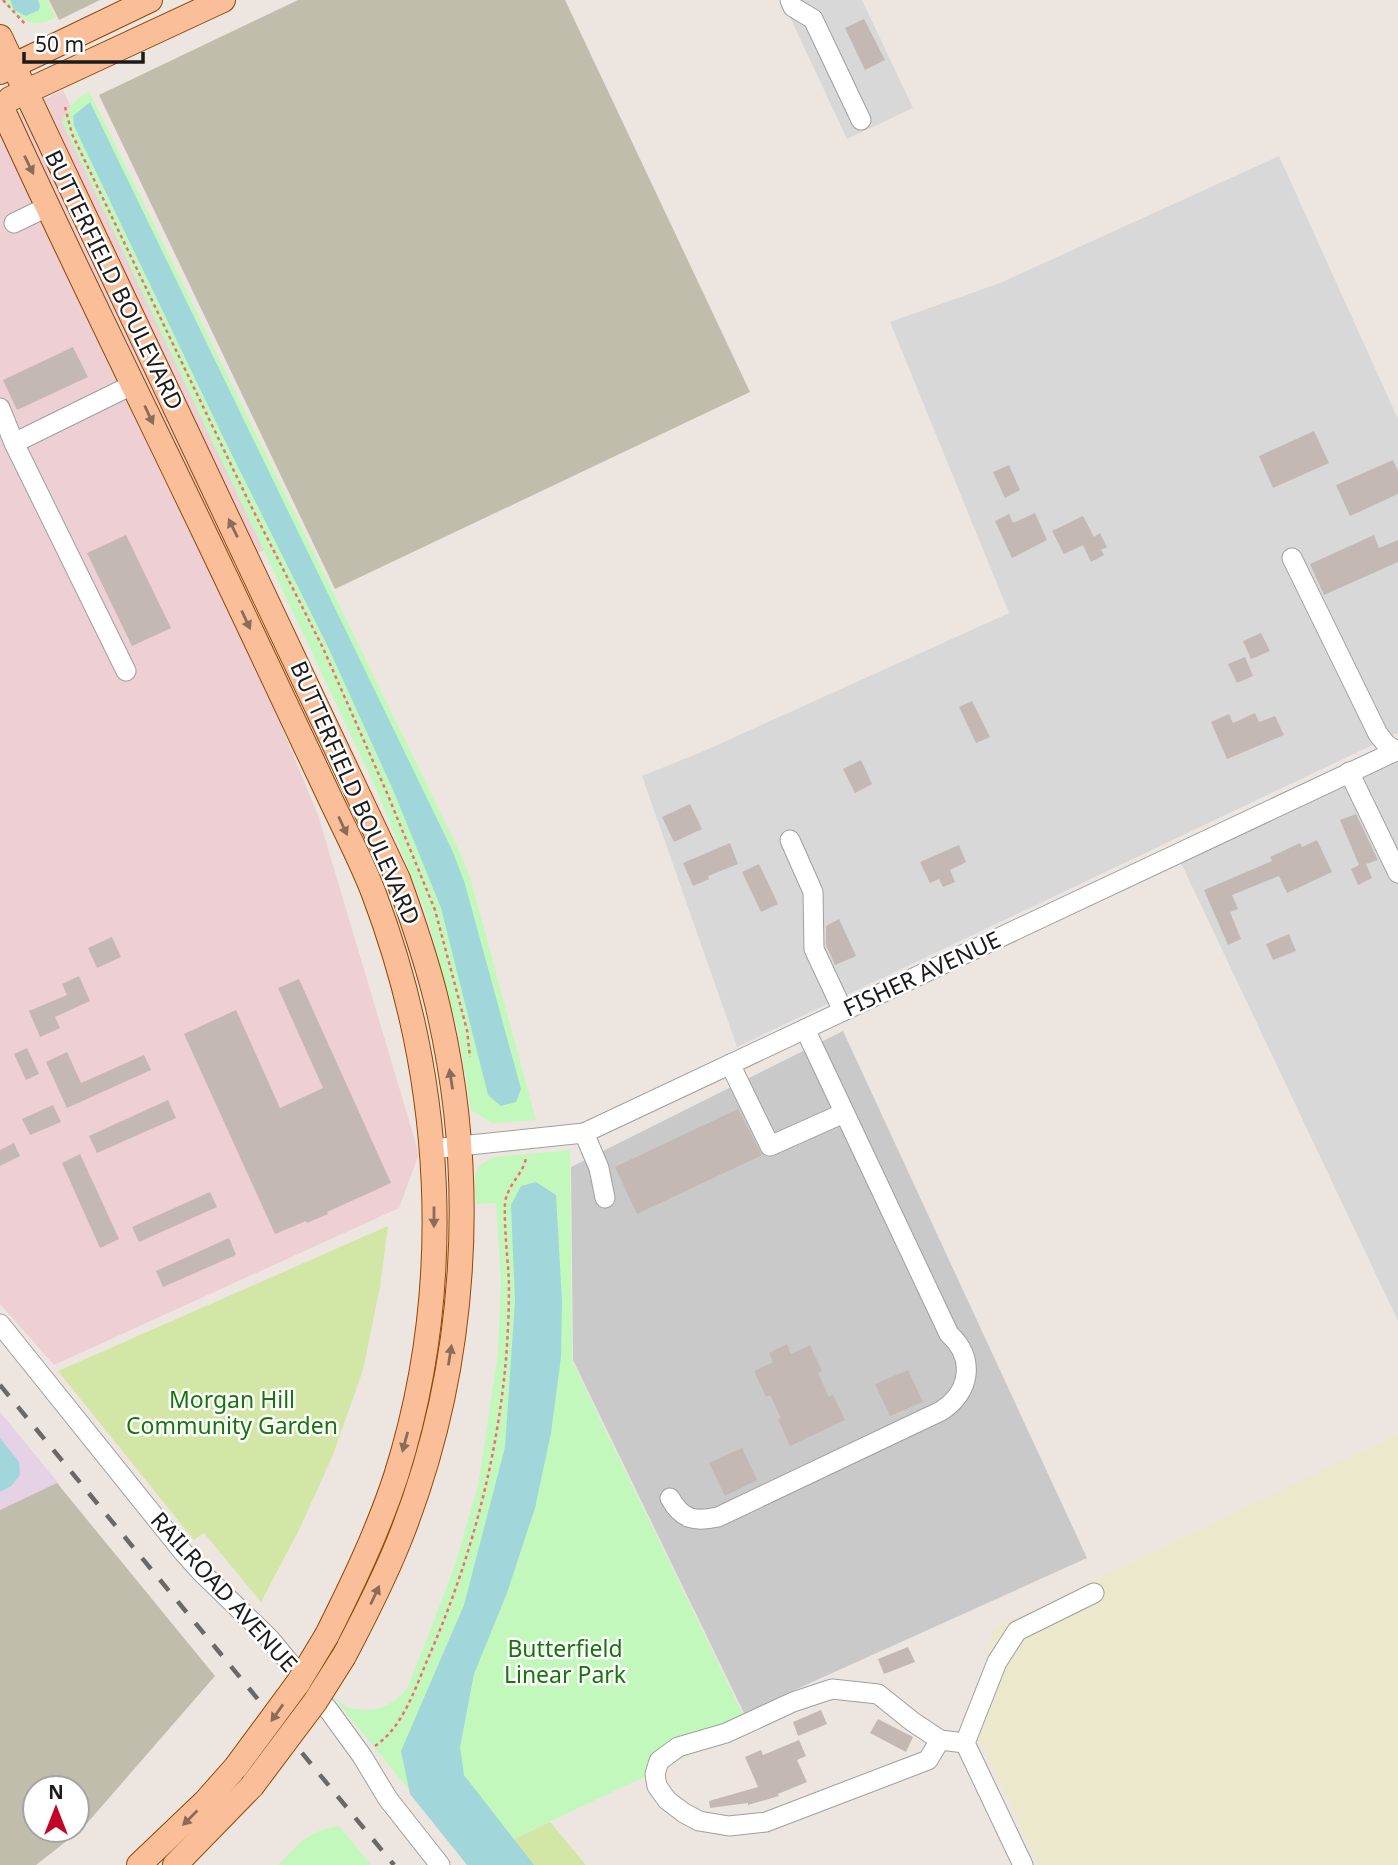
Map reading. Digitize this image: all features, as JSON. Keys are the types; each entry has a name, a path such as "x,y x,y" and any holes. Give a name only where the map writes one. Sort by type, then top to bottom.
{"main road":[{"path":"6,69 150,0"},
{"path":"0,103 223,0"},
{"name":"BUTTERFIELD BOULEVARD","path":"0,37 6,69 25,93 261,585 398,880 418,934 435,995 446,1043 460,1147 461,1240 458,1299 450,1359 420,1484 399,1540 375,1596 344,1656 315,1702 252,1786 176,1865"},
{"name":"BUTTERFIELD BOULEVARD","path":"0,103 372,890 408,1003 426,1094 432,1149 434,1222 424,1356 412,1417 396,1476 377,1529 327,1635 298,1683 236,1768 190,1818 139,1865"}],"street":[{"path":"790,0 793,7 813,19 861,120"},
{"path":"14,223 49,206"},
{"path":"14,443 134,384"},
{"path":"0,408 14,443 126,671"},
{"path":"1292,558 1378,734 1386,744 1397,750"},
{"name":"FISHER AVENUE","path":"432,1149 584,1133 1397,750"},
{"path":"1349,772 1398,873"},
{"path":"790,840 814,892 814,949 843,1011"},
{"path":"670,1498 681,1514 688,1518 697,1521 718,1517 953,1404 961,1394 965,1381 964,1355 959,1343 949,1334 805,1029"},
{"path":"730,1064 770,1146 844,1113"},
{"path":"584,1133 599,1168 605,1198"},
{"name":"RAILROAD AVENUE","path":"0,1324 183,1552 207,1579 270,1639 330,1712 362,1756 388,1799 440,1865"},
{"path":"1023,1865 965,1743 997,1662 1017,1631 1094,1594"},
{"path":"940,1740 929,1759 766,1822 729,1826 699,1821 667,1800 657,1786 655,1774 659,1761 678,1747 726,1733 832,1689 878,1694 940,1740 965,1743"}],"path":[{"path":"3,0 26,25"},
{"path":"362,1756 385,1739 412,1695 460,1579 484,1497 506,1359 509,1286 505,1202 512,1181 526,1161 526,1139"}],"shaded area":[{"path":"49,0 100,0 59,20"},
{"path":"298,0 565,0 750,392 335,589 99,95"},
{"path":"782,0 862,0 913,108 847,139"},
{"path":"63,90 278,546 229,562 217,570 318,815 419,1154 399,1208 54,1365 0,1304 0,121"},
{"path":"1279,156 1398,419 1398,733 737,1047 642,776 704,751 1009,613 890,322 1000,283"},
{"path":"1398,759 1398,1321 1180,861"},
{"path":"843,1031 1087,1558 744,1713 573,1360 571,1167"},
{"path":"0,1412 60,1485 0,1513"},
{"path":"1398,1434 1398,1865 1038,1865 974,1726 993,1629"},
{"path":"57,1483 215,1676 91,1819 91,1774 21,1774 21,1844 63,1844 36,1865 0,1865 0,1510"}],"green space":[{"path":"2,0 47,0 56,18 41,23 28,21 12,12"},
{"path":"89,91 458,849 470,877 536,1120 492,1123 471,1110 458,1031 426,913 379,795 62,122 72,104"},
{"name":"Butterfield Linear Park","path":"570,1150 572,1361 749,1727 467,1861 334,1698 351,1708 377,1709 397,1699 408,1687 454,1568 478,1486 498,1353 501,1280 496,1203 476,1204 475,1176 478,1167 493,1157"},
{"name":"Morgan Hill Community Garden","path":"388,1226 380,1287 363,1370 333,1455 300,1528 261,1602 204,1533 194,1540 58,1371"},
{"path":"550,1822 586,1865 470,1865 467,1861"},
{"path":"339,1826 371,1865 278,1865 311,1835"}],"water":[{"path":"10,0 38,0 39,10 26,16 14,10"},
{"path":"90,102 453,852 465,884 521,1089 516,1102 501,1106 488,1095 441,908 394,792 328,647 225,441 74,126 73,116"},
{"path":"536,1182 556,1195 562,1301 561,1357 551,1433 535,1508 507,1593 474,1674 460,1747 464,1775 534,1865 467,1865 410,1794 401,1751 464,1605 505,1447 515,1301 511,1205 521,1186"},
{"path":"0,1438 19,1462 20,1475 11,1486 0,1492"}],"building":[{"path":"864,19 885,60 865,70 845,28"},
{"path":"73,347 88,377 17,410 3,380"},
{"path":"1314,431 1329,463 1273,488 1259,456"},
{"path":"1393,460 1398,471 1398,494 1350,516 1336,485"},
{"path":"1009,465 1020,490 1005,498 993,472"},
{"path":"1035,513 1047,540 1012,558 995,521 1009,514 1013,523"},
{"path":"1083,516 1094,537 1100,533 1107,547 1101,550 1104,555 1091,562 1083,545 1064,554 1052,531"},
{"path":"126,535 171,628 132,646 87,553"},
{"path":"1374,535 1379,548 1398,540 1398,562 1324,595 1310,564"},
{"path":"1261,633 1270,651 1251,659 1243,641"},
{"path":"1245,657 1253,676 1237,683 1228,664"},
{"path":"972,701 990,737 976,743 959,707"},
{"path":"1255,713 1259,722 1275,716 1284,735 1227,759 1211,722 1229,714 1233,723"},
{"path":"861,760 872,784 855,793 843,769"},
{"path":"690,804 702,829 674,842 662,817"},
{"path":"1356,814 1378,860 1366,864 1372,878 1358,885 1351,869 1359,865 1340,820"},
{"path":"1317,840 1332,872 1287,893 1279,876 1232,895 1238,909 1230,912 1241,939 1228,945 1204,890 1272,861 1270,857 1300,843 1302,847"},
{"path":"730,843 738,864 708,876 709,879 693,886 683,863"},
{"path":"959,845 966,862 950,870 955,882 943,887 939,879 930,883 920,862"},
{"path":"759,864 778,904 761,912 742,872"},
{"path":"839,919 856,956 835,965 826,945 826,926"},
{"path":"1289,934 1296,951 1273,960 1266,944"},
{"path":"112,937 121,957 97,968 88,948"},
{"path":"79,976 90,1001 55,1017 60,1028 40,1037 29,1011 67,995 62,984"},
{"path":"299,979 391,1183 327,1212 328,1214 275,1234 184,1034 236,1010 280,1108 323,1088 278,988"},
{"path":"27,1048 39,1074 26,1080 14,1054"},
{"path":"67,1052 81,1083 144,1055 151,1070 67,1108 46,1062"},
{"path":"168,1100 176,1118 97,1153 89,1136"},
{"path":"53,1105 61,1122 30,1135 22,1119"},
{"path":"738,1109 762,1155 637,1214 615,1167"},
{"path":"14,1143 20,1156 0,1166 0,1150"},
{"path":"80,1154 119,1239 100,1248 62,1163"},
{"path":"210,1192 217,1207 139,1242 132,1227"},
{"path":"229,1238 236,1255 163,1287 156,1271"},
{"path":"787,1344 791,1354 810,1345 822,1371 818,1373 829,1397 833,1395 845,1420 790,1446 770,1395 766,1397 754,1371 773,1362 769,1353"},
{"path":"908,1370 923,1402 890,1416 875,1384"},
{"path":"742,1448 757,1480 725,1496 709,1463"},
{"path":"908,1647 915,1662 884,1674 878,1659"},
{"path":"821,1710 827,1724 798,1736 793,1722"},
{"path":"878,1719 913,1737 906,1752 870,1733"},
{"path":"799,1740 806,1756 797,1760 807,1782 778,1794 779,1796 748,1805 710,1808 709,1801 758,1787 745,1757 761,1750 763,1755"}],"railway":[{"path":"0,1385 394,1865"}]}
